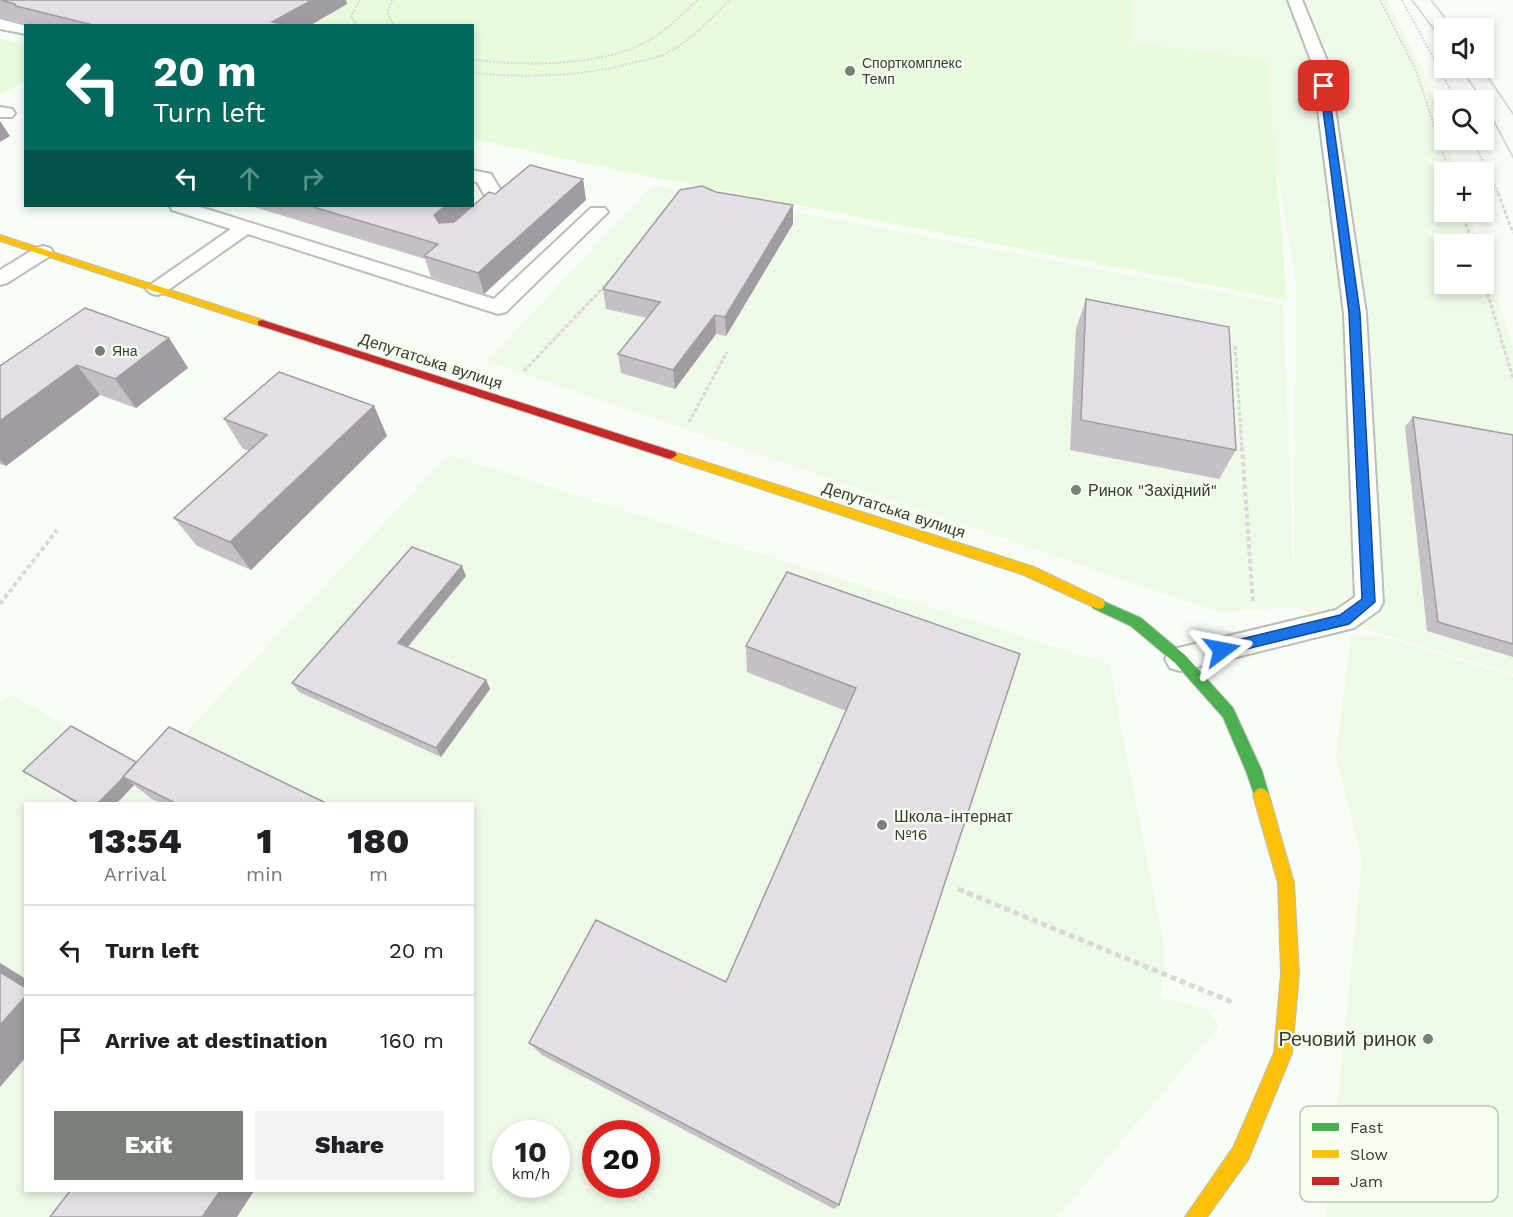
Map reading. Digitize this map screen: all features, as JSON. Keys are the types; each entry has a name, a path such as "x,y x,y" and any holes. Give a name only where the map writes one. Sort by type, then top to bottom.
{"main road":[{"name":"Депутатська вулиця","path":"0,238 1029,571 1136,622 1180,659 1228,712 1254,771 1286,883 1290,974 1283,1053 1241,1153 1194,1217"}],"lane":[{"path":"1180,659 1344,620 1369,602 1354,313 1320,63 1295,0"},
{"path":"0,24 24,30"},
{"path":"461,229 496,199 484,178 474,176"},
{"path":"182,207 498,308 598,212"},
{"path":"157,289 246,227"},
{"path":"0,279 43,252"}],"path":[{"path":"356,24 351,16 360,0"},
{"path":"392,0 387,13 394,24"},
{"path":"474,59 529,63 584,59 624,50 654,38 698,0"},
{"path":"474,74 501,77 559,75 622,67 666,53 695,32 730,0"},
{"path":"1380,0 1416,70 1446,162"},
{"path":"1402,0 1451,90"},
{"path":"1478,150 1507,213 1513,233"},
{"path":"522,373 620,269"},
{"path":"1488,294 1513,378"},
{"path":"1235,346 1253,610"},
{"path":"688,424 727,351"},
{"path":"0,604 57,530"},
{"path":"958,889 1234,1003"}],"shaded area":[{"path":"1133,0 1387,0 1424,71 1434,103 1434,150 1449,150 1453,162 1434,162 1434,222 1471,222 1476,234 1434,234 1434,294 1494,294 1494,289 1513,348 1513,674 1294,607 1218,612 487,361 653,185 1283,304 1294,585 1296,282 1271,135 1129,42"},
{"path":"449,455 1109,664 1165,952 1161,998 1206,1009 1219,1026 1057,1217 0,1217 0,704 10,695 149,771"},
{"name":"Речовий ринок","path":"1351,636 1380,636 1513,676 1513,1217 1326,1217 1328,1202 1498,1202 1498,1106 1337,1106 1362,861 1336,755"}],"green space":[{"path":"198,0 1133,0 1130,42 1267,60 1287,300 626,172 474,139 474,24 296,24"},
{"path":"0,38 24,44 24,82 0,95"}],"building":[{"path":"1,0 312,0 272,22 282,24 89,24"},
{"path":"530,165 583,179 478,273 424,256 438,244 313,207 444,207 434,215 439,223 454,222 489,192 495,194"},
{"path":"702,186 716,192 793,205 725,317 715,315 673,370 618,354 660,302 603,289 680,190"},
{"path":"1086,299 1229,327 1236,450 1081,420"},
{"path":"85,308 169,338 115,379 77,365 0,421 0,366"},
{"path":"279,372 374,406 230,542 174,518 267,435 224,419"},
{"path":"1413,417 1513,435 1513,644 1438,622"},
{"path":"412,547 462,566 398,643 486,680 436,748 292,683"},
{"name":"Школа-інтернат №16","path":"787,572 1020,654 839,1205 529,1043 596,920 726,982 856,688 746,646"},
{"path":"71,726 136,762 99,802 77,802 23,771"},
{"path":"169,727 324,802 173,802 123,777"},
{"path":"0,972 24,987 24,998 0,1025"},
{"path":"69,1192 219,1192 202,1217 50,1217"}],"railway":[{"path":"1412,0 1434,30"},
{"path":"1431,0 1445,18"},
{"path":"1468,78 1475,90"},
{"path":"1489,78 1513,114"},
{"path":"1494,122 1513,157"}],"traffic: fast":[{"path":"1098,604 1136,622 1180,659 1228,713 1254,771 1261,795"}],"traffic: slow":[{"path":"0,238 262,323"},
{"path":"671,455 1029,571 1098,604"},
{"path":"1195,1217 1241,1153 1283,1053 1290,974 1286,883 1261,795"}],"traffic: jam":[{"path":"262,323 671,455"}],"place":[{"name":"Спорткомплекс Темп","path":"850,71"},
{"name":"Яна","path":"100,351"},
{"name":"Ринок \"Західний\"","path":"1076,490"},
{"name":"Школа-інтернат №16","path":"882,825"},
{"name":"Речовий ринок","path":"1428,1039"}],"route":[{"path":"1222,650 1344,620 1369,602 1354,313 1324,86"}]}
